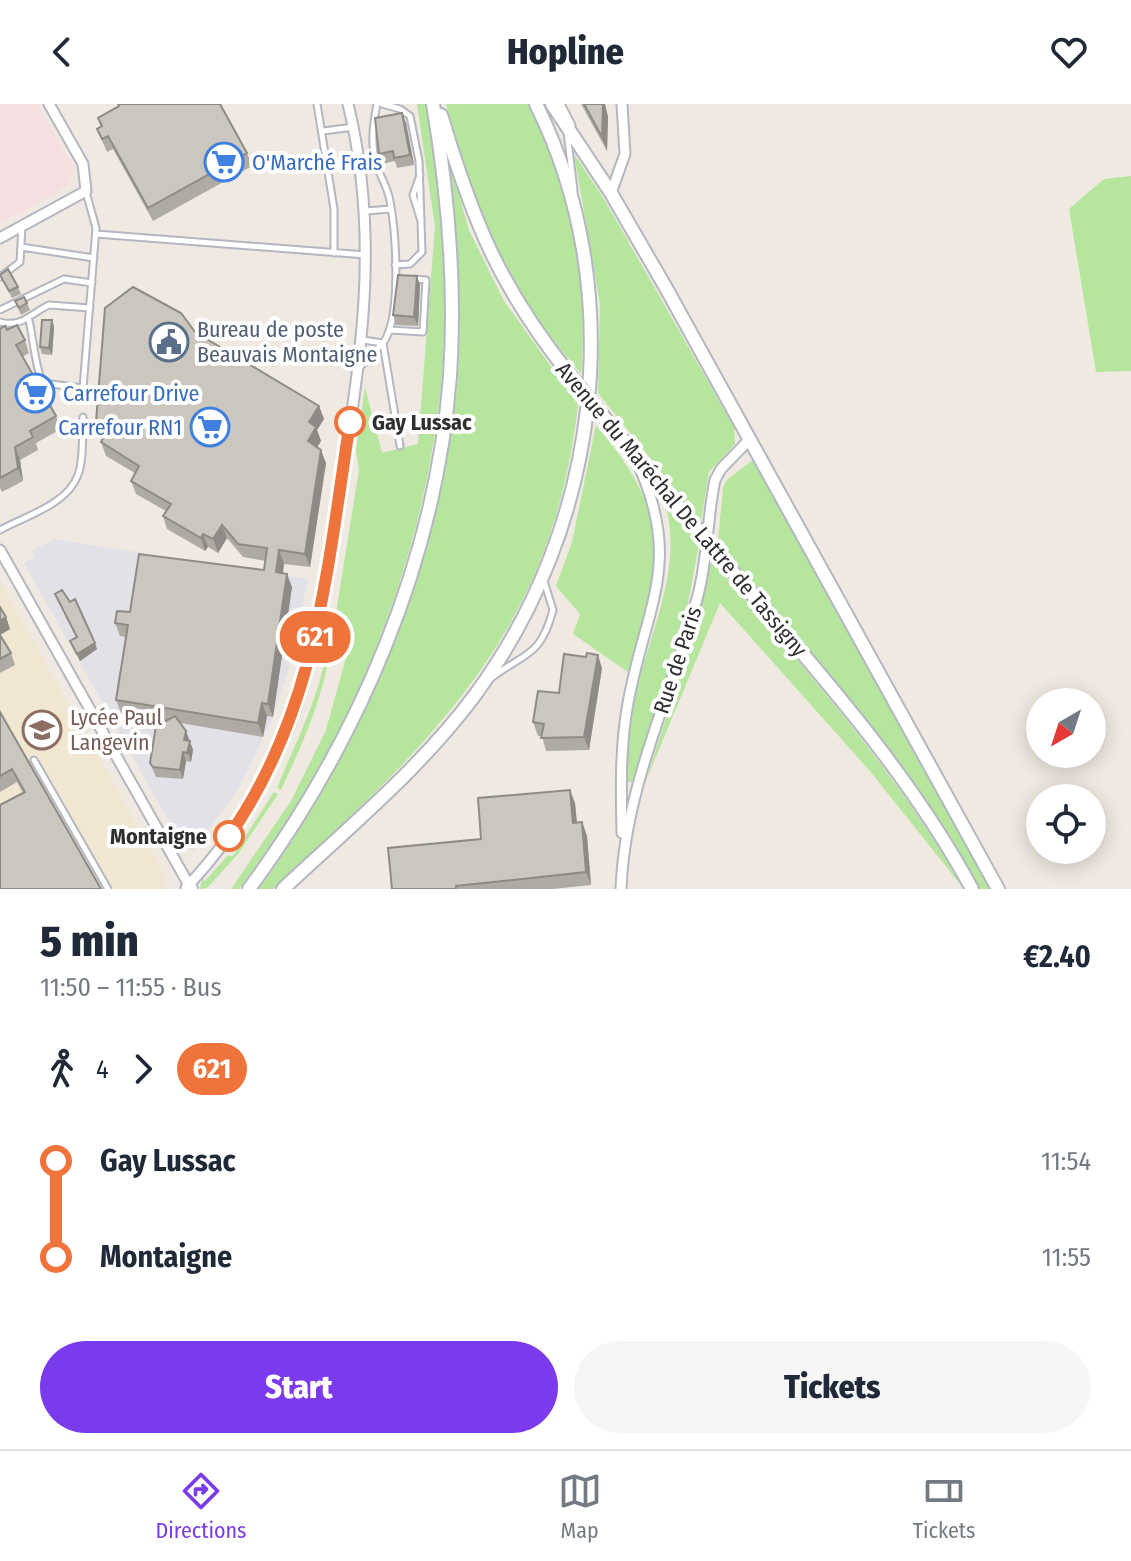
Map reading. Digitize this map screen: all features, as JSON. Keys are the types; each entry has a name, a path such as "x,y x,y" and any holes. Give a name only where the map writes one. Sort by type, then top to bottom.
{"main road":[{"name":"Avenue du Maréchal De Lattre de Tassigny","path":"435,104 467,200 489,253 523,312 569,374 892,766 941,836 972,889"},
{"path":"249,889 308,803 361,701 399,607 431,493 446,409 451,326 447,215 435,104"},
{"path":"283,889 430,749 475,694 508,643 543,578 570,498 589,386 590,291 578,219 557,152 536,104"},
{"path":"552,104 611,193 998,889"}],"street":[{"path":"0,238 86,191 83,164 49,104"},
{"path":"0,550 189,888 261,786 300,697 318,622 363,340 367,255 365,211 348,104"},
{"path":"611,193 625,154 622,104"},
{"name":"Rue de Paris","path":"621,889 622,856 634,793 698,597 715,480 721,469 749,440"},
{"path":"622,856 624,727 657,589 661,552 654,500 631,449"}],"lane":[{"path":"317,104 334,209 334,253"},
{"path":"359,367 383,343 391,330 395,265 391,209 375,159 371,126 380,104 400,109 410,116 420,174 413,195 420,219 421,254 410,264 395,265"},
{"path":"561,104 578,219"},
{"path":"561,104 593,165"},
{"path":"323,131 354,127"},
{"path":"29,320 38,356 37,373 43,383 83,388 96,234 86,191"},
{"path":"365,211 391,209"},
{"path":"0,277 20,262 22,225"},
{"path":"96,234 367,255"},
{"path":"21,247 94,258"},
{"path":"391,330 423,332 426,280 395,278"},
{"path":"0,310 64,279 92,283"},
{"path":"0,322 9,324 29,320 49,305 90,308"},
{"path":"363,340 383,343"},
{"path":"383,343 400,446"},
{"path":"0,530 56,501 68,490 78,475 83,417"},
{"path":"475,694 494,676 529,656 539,646 553,610 543,578"},
{"path":"34,760 108,889"}],"shaded area":[{"path":"0,104 37,104 73,166 67,186 0,224"},
{"path":"54,539 308,579 290,665 271,722 238,789 193,851 182,845 24,563 35,557 32,551"},
{"name":"Lycée Paul Langevin","path":"0,582 166,877 164,889 0,889"}],"green space":[{"path":"417,104 426,104 433,147 445,310 442,375 433,444 419,512 400,580 348,711 316,773 279,833 239,889 231,889 291,801 326,730 347,654 335,619 359,470 356,450 365,387 382,453 418,444 435,227"},
{"path":"446,104 528,104 556,169 574,235 582,303 581,374 537,319 502,263 474,197"},
{"path":"574,154 604,199 734,427 735,444 709,472 701,521 598,393 600,304"},
{"path":"448,155 469,230 504,301 578,404 564,485 542,556 512,619 476,677 433,731 331,835 273,889 259,889 332,774 363,713 391,651 433,520 448,454 459,357 458,270"},
{"path":"1131,176 1131,371 1096,372 1069,209 1104,179"},
{"path":"596,425 640,488 650,516 654,542 648,599 628,672 573,634 580,614 556,586 572,542"},
{"path":"754,459 989,889 978,889 889,753 718,542 723,487 727,480"},
{"path":"664,500 699,544 686,615 632,782 626,782 635,697 669,570 669,524"},
{"path":"711,560 813,678 877,759 937,844 964,889 869,770 720,603 645,783 700,613"},
{"path":"323,646 330,652 322,688 281,790 277,788 317,690 326,655 318,653"},
{"path":"274,792 278,794 238,854 207,888 200,889 202,879 205,881 228,855 232,857"}],"building":[{"path":"118,104 220,104 247,153 148,208 108,136 102,139 97,129 102,126 98,118"},
{"path":"584,104 603,104 602,137"},
{"path":"402,113 410,155 394,158 393,151 379,154 375,118"},
{"path":"8,269 18,287 9,291 0,275"},
{"path":"398,275 417,276 414,317 393,315"},
{"path":"133,287 181,313 195,332 319,406 309,422 316,427 308,441 321,450 305,554 279,550 276,572 287,574 268,704 262,703 258,723 116,700 128,625 115,623 117,611 130,612 139,554 264,570 267,548 238,544 222,525 213,539 203,534 201,538 163,516 171,504 131,481 139,466 101,442 108,430 96,422 105,308"},
{"path":"24,297 27,303 19,308 15,301"},
{"path":"42,320 52,320 49,348 40,347"},
{"path":"17,325 25,340 16,345 56,416 30,431 33,437 15,447 18,468 0,478 0,329 5,326 7,330"},
{"path":"62,590 70,602 75,599 95,643 77,654 70,641 77,637 55,594"},
{"path":"0,607 6,617 0,621"},
{"path":"0,635 11,653 0,659"},
{"path":"587,653 598,655 584,737 541,738 544,724 533,722 538,691 559,693 564,654 586,657"},
{"path":"0,712 101,889 0,889 0,805 25,792 12,769 0,776"},
{"path":"175,716 186,731 184,740 190,741 187,753 183,752 180,770 153,767 150,763 156,726"},
{"path":"570,790 573,823 582,822 586,872 456,886 456,889 392,889 388,848 481,839 478,798"}],"bus line":[{"name":"621","path":"229,836 261,786 284,741 308,672 350,422"}],"place":[{"name":"O'Marché Frais","path":"224,162"},
{"name":"Bureau de poste Beauvais Montaigne","path":"169,342"},
{"name":"Carrefour Drive","path":"35,393"},
{"name":"Gay Lussac","path":"350,422"},
{"name":"Carrefour RN1","path":"210,427"},
{"name":"Lycée Paul Langevin","path":"42,730"},
{"name":"Montaigne","path":"229,836"}]}
